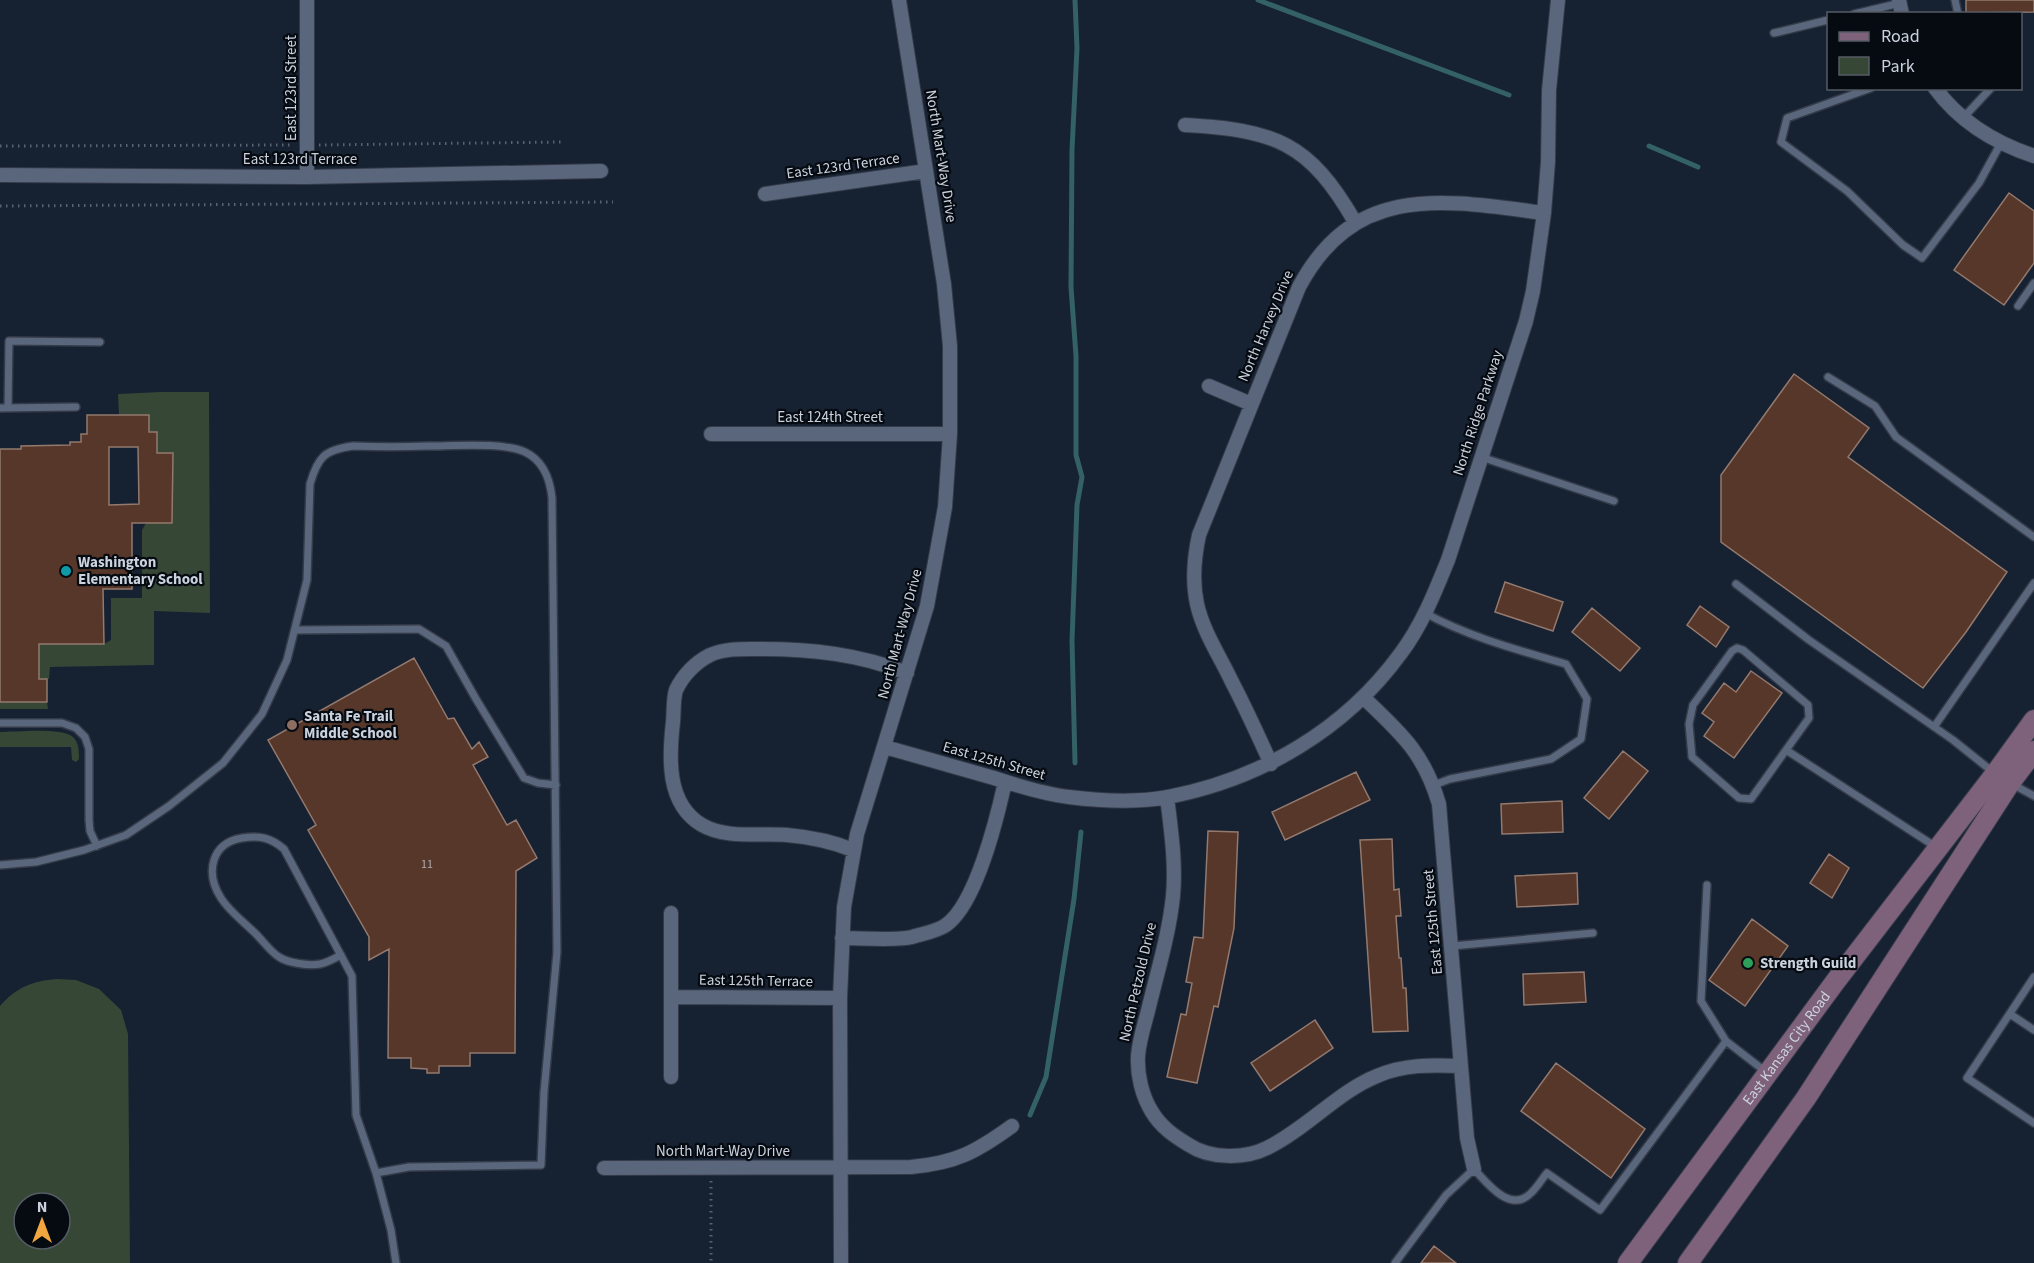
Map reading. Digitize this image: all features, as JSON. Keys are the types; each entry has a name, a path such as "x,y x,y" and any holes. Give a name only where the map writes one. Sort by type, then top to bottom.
{"main road":[{"name":"East Kansas City Road","path":"1688,1263 1806,1098 2003,778 2034,720"},
{"name":"East Kansas City Road","path":"1628,1263 1939,848 2003,778 2034,751"}],"street":[{"name":"East 123rd Street","path":"307,0 307,177"},
{"name":"North Mart-Way Drive","path":"842,1263 840,998 844,908 853,850 927,606 945,507 950,434 949,336 944,284 899,0"},
{"name":"North Ridge Parkway","path":"1271,764 1316,737 1364,698 1402,652 1425,614 1448,560 1526,321 1533,291 1544,213 1548,162 1549,90 1558,0"},
{"path":"1937,90 1963,118 1984,134 2034,156"},
{"path":"1185,125 1230,128 1259,133 1281,142 1304,156 1321,172 1336,190 1355,222"},
{"name":"East 123rd Terrace","path":"0,176 307,177 601,171"},
{"name":"East 123rd Terrace","path":"765,194 926,171"},
{"name":"North Harvey Drive","path":"1271,764 1202,621 1197,602 1194,573 1198,535 1299,287 1308,270 1326,246 1355,222 1389,209 1417,203 1444,202 1544,213"},
{"name":"North Harvey Drive","path":"1209,386 1251,404"},
{"name":"East 124th Street","path":"711,434 950,434"},
{"path":"853,850 823,839 718,832 700,824 682,806 673,785 670,746 676,691 688,670 711,654 735,649 797,649 849,655 907,673"},
{"name":"East 125th Street","path":"1364,698 1416,752 1434,785 1440,814 1467,1138 1474,1169"},
{"name":"East 125th Street","path":"885,747 1065,797 1099,800 1167,797 1240,776 1271,764"},
{"path":"843,938 909,938 945,925 963,908 974,886 1005,782"},
{"name":"North Petzold Drive","path":"1167,797 1173,851 1173,896 1138,1056 1140,1079 1146,1101 1153,1114 1168,1131 1193,1148 1207,1153 1236,1156 1251,1154 1266,1149 1290,1135 1356,1087 1376,1076 1404,1067 1461,1066"},
{"path":"671,913 671,1077"},
{"name":"East 125th Terrace","path":"671,997 840,998"},
{"name":"North Mart-Way Drive","path":"604,1168 938,1165 963,1157 987,1144 1012,1126"}],"lane":[{"path":"1864,12 1900,5"},
{"path":"1774,33 1827,20"},
{"path":"1865,90 1787,118 1781,142 1847,191 1903,245 1923,258 1979,183 2001,143"},
{"path":"1963,118 1989,90"},
{"path":"2018,306 2034,283"},
{"path":"76,407 4,408 9,341 100,342"},
{"path":"1828,378 1875,406 1896,437 2034,537"},
{"path":"0,865 36,862 97,846 126,835 169,806 224,763 262,714 287,660 307,580 310,484 314,469 322,455 336,448 353,446 483,446 514,449 526,453 545,469 552,498 557,952 544,1092 541,1165 409,1167 376,1173"},
{"path":"1481,457 1614,501"},
{"path":"1934,727 2034,583"},
{"path":"1736,584 1809,640 2003,778 2034,796"},
{"path":"1425,614 1442,623 1508,647 1566,664 1587,699 1581,739 1551,759 1450,779 1434,785"},
{"path":"295,630 420,629 446,646 524,778 538,783 556,785"},
{"path":"1737,648 1743,650 1808,705 1809,718 1786,750 1751,799 1739,798 1692,758 1689,724 1693,705 1732,651 1737,648"},
{"path":"0,723 62,723 75,728 85,737 89,748 90,831 97,846"},
{"path":"1786,750 1939,848"},
{"path":"341,955 320,964 300,963 279,958 222,900 213,884 212,862 216,853 234,839 252,836 272,839 284,849 341,955 352,976 356,1115 376,1173 391,1230 396,1263"},
{"path":"1707,885 1701,1001 1726,1041 1768,1074"},
{"path":"1452,946 1593,933"},
{"path":"2034,977 1967,1078 2034,1123"},
{"path":"2010,1014 2034,1030"},
{"path":"1395,1263 1446,1195 1474,1169 1499,1196 1511,1200 1520,1200 1531,1194 1547,1173 1599,1210 1726,1041"}],"path":[{"path":"0,146 561,142"},
{"path":"0,206 613,202"},
{"path":"711,1168 711,1263"}],"green space":[{"path":"209,392 210,613 154,611 154,665 50,667 49,679 39,679 39,644 104,644 111,640 111,598 142,598 142,530 146,523 172,523 173,453 157,453 149,432 149,416 119,415 118,394"},
{"path":"0,702 47,702 48,709 0,709"},
{"path":"49,731 67,734 76,742 79,759 76,762 72,760 71,747 0,747 0,732"},
{"path":"57,979 76,980 99,989 121,1010 128,1034 130,1263 0,1263 0,1006 13,994 32,983"}],"building":[{"path":"1966,0 2034,0 2034,12 1966,12"},
{"path":"2009,193 2034,211 2034,263 2004,305 1954,270"},
{"path":"1794,374 1869,428 1848,457 2007,572 1966,632 1923,688 1721,542 1721,475"},
{"name":"Washington Elementary School","path":"87,415 149,415 149,432 157,432 157,453 173,453 172,523 132,523 132,589 103,589 104,644 39,644 39,679 47,679 47,702 0,702 0,449 70,445 70,442 81,442 81,434 87,434","holes":["109,447 138,447 139,504 109,505"]},
{"path":"1505,582 1563,602 1553,631 1495,612"},
{"path":"1700,606 1729,627 1716,647 1687,625"},
{"path":"1592,608 1640,648 1620,671 1572,632"},
{"name":"Santa Fe Trail Middle School","path":"414,658 448,719 454,718 472,749 479,742 488,757 473,765 507,825 516,820 537,858 516,871 515,1053 470,1053 470,1066 439,1066 439,1073 427,1073 427,1069 411,1068 411,1058 388,1058 389,949 369,960 369,937 308,830 316,825 268,740"},
{"path":"1751,671 1782,693 1734,758 1704,736 1714,722 1702,713 1724,683 1736,692"},
{"path":"1623,751 1648,771 1609,819 1584,798"},
{"path":"1356,772 1370,800 1285,840 1272,812"},
{"path":"1562,801 1563,832 1502,834 1501,804"},
{"path":"1208,831 1238,832 1234,928 1218,1007 1214,1006 1197,1083 1167,1077 1181,1014 1186,1015 1192,983 1186,982 1194,937 1203,938"},
{"path":"1392,839 1394,890 1399,889 1401,916 1396,916 1399,958 1401,958 1403,988 1406,988 1408,1031 1373,1032 1360,840"},
{"path":"1829,854 1849,868 1832,898 1810,883"},
{"path":"1577,873 1578,904 1517,907 1515,876"},
{"name":"Strength Guild","path":"1752,919 1788,946 1745,1006 1709,980"},
{"path":"1584,972 1586,1002 1524,1005 1523,974"},
{"path":"1315,1020 1333,1048 1270,1091 1251,1063"},
{"path":"1556,1063 1645,1129 1611,1178 1521,1111"},
{"path":"1434,1246 1456,1263 1421,1263"}],"waterway":[{"path":"1075,0 1077,48 1072,150 1071,287 1076,356 1076,455 1082,477 1077,505 1072,641 1075,763"},
{"path":"1258,0 1509,95"},
{"path":"1649,146 1698,167"},
{"path":"1030,1115 1046,1077 1074,899 1081,832"}],"place":[{"name":"Washington Elementary School","path":"66,571"},
{"name":"Santa Fe Trail Middle School","path":"292,725"},
{"name":"Strength Guild","path":"1748,963"}]}
